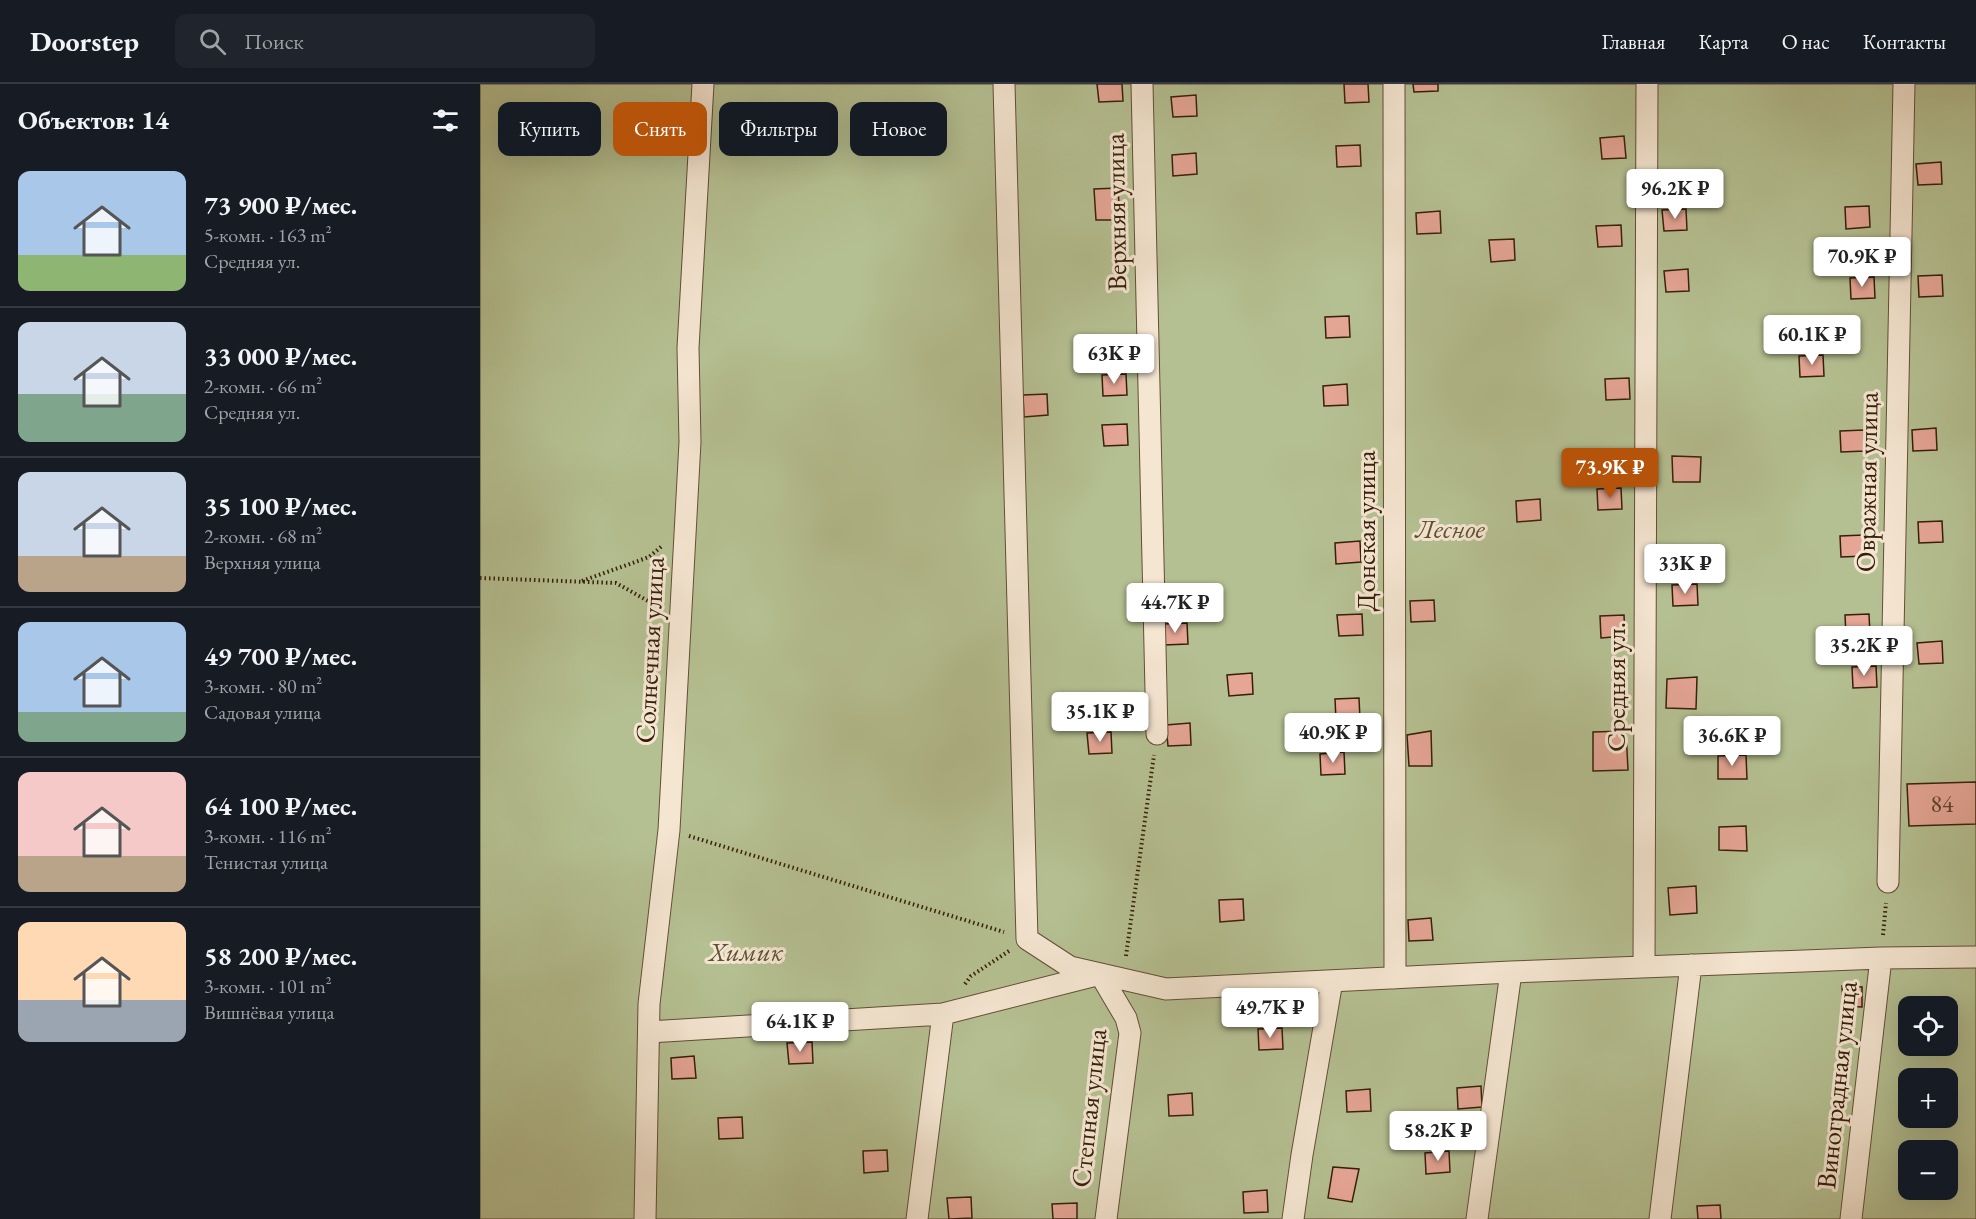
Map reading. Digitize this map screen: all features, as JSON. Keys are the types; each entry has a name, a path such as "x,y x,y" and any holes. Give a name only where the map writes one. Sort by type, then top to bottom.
{"street":[{"name":"Солнечная улица","path":"645,1219 649,1004 669,830 690,442 688,348 703,84"},
{"path":"1004,84 1027,939 1070,967 1166,988 1691,965 1976,957"},
{"name":"Верхняя улица","path":"1142,84 1157,734"},
{"name":"Донская улица","path":"1394,84 1395,978"},
{"name":"Средняя ул.","path":"1644,967 1647,84"},
{"name":"Овражная улица","path":"1888,882 1904,84"},
{"name":"Виноградная улица","path":"1851,1219 1881,958"},
{"path":"1660,1219 1691,965"},
{"path":"1477,1219 1511,972"},
{"path":"649,1032 943,1014 1101,974"},
{"name":"Степная улица","path":"1101,974 1126,1018 1130,1033 1106,1219"},
{"path":"1293,1219 1332,981"},
{"path":"917,1219 943,1014"}],"path":[{"path":"579,582 649,557 686,527"},
{"path":"480,578 616,583 656,605 680,635"},
{"path":"1122,979 1157,734"},
{"path":"669,830 1027,939"},
{"path":"1881,958 1888,882"},
{"path":"943,1014 971,976 1027,939"}],"green space":[{"path":"480,84 1976,84 1976,1219 480,1219"}],"building":[{"path":"1097,84 1122,84 1123,101 1099,102"},
{"path":"1344,84 1368,84 1369,102 1345,103"},
{"path":"1413,84 1438,84 1438,91 1414,92"},
{"path":"1196,95 1197,116 1173,117 1171,97"},
{"path":"1624,136 1626,158 1602,159 1600,138"},
{"path":"1360,145 1361,166 1337,167 1336,146"},
{"path":"1196,153 1197,174 1173,176 1172,155"},
{"path":"1941,162 1942,184 1918,185 1916,164"},
{"path":"1118,188 1120,220 1096,220 1094,189"},
{"path":"1869,206 1870,227 1846,229 1845,207"},
{"path":"1686,209 1687,230 1664,231 1662,210"},
{"path":"1440,211 1441,233 1417,234 1416,213"},
{"path":"1621,225 1622,246 1598,247 1596,226"},
{"path":"1514,239 1515,260 1491,262 1489,240"},
{"path":"1688,269 1689,291 1666,292 1664,271"},
{"path":"1942,275 1943,296 1919,297 1918,276"},
{"path":"1874,277 1875,298 1851,299 1850,278"},
{"path":"1349,316 1350,337 1326,338 1325,317"},
{"path":"1823,355 1824,376 1800,377 1799,356"},
{"path":"1126,374 1127,395 1103,396 1102,375"},
{"path":"1629,378 1630,399 1606,400 1605,379"},
{"path":"1347,384 1348,405 1324,406 1323,386"},
{"path":"1047,394 1048,415 1024,417 1023,395"},
{"path":"1127,424 1128,445 1104,446 1102,425"},
{"path":"1936,428 1937,450 1913,451 1912,430"},
{"path":"1864,430 1865,451 1841,452 1840,431"},
{"path":"1672,456 1701,457 1700,482 1673,482"},
{"path":"1621,488 1622,509 1598,510 1597,489"},
{"path":"1540,499 1541,520 1517,522 1516,501"},
{"path":"1942,521 1943,542 1919,543 1918,522"},
{"path":"1864,535 1865,556 1841,557 1840,536"},
{"path":"1360,541 1361,562 1336,564 1335,543"},
{"path":"1697,584 1698,605 1673,606 1672,585"},
{"path":"1434,600 1435,621 1411,622 1410,601"},
{"path":"1362,614 1363,635 1339,636 1337,615"},
{"path":"1869,614 1870,635 1846,636 1845,615"},
{"path":"1624,615 1625,636 1601,638 1600,616"},
{"path":"1187,623 1188,644 1164,645 1162,624"},
{"path":"1942,641 1943,663 1919,664 1917,643"},
{"path":"1876,666 1877,687 1853,688 1852,667"},
{"path":"1252,673 1253,694 1229,696 1227,675"},
{"path":"1697,677 1696,709 1666,708 1667,679"},
{"path":"1359,698 1360,719 1336,720 1335,699"},
{"path":"1190,723 1191,745 1168,746 1166,725"},
{"path":"1431,731 1432,766 1409,766 1407,735"},
{"path":"1626,731 1628,770 1593,771 1593,732"},
{"path":"1111,732 1112,753 1089,754 1087,733"},
{"path":"1344,752 1345,774 1321,775 1320,754"},
{"path":"1746,755 1747,779 1718,779 1718,756"},
{"path":"1976,782 1976,824 1909,826 1907,784"},
{"path":"1746,826 1747,851 1719,850 1719,827"},
{"path":"1696,886 1697,913 1670,915 1668,888"},
{"path":"1243,899 1244,920 1220,922 1219,900"},
{"path":"1431,918 1433,940 1409,941 1408,920"},
{"path":"1842,986 1862,987 1862,1007 1843,1006"},
{"path":"1282,1028 1283,1049 1259,1050 1258,1029"},
{"path":"812,1042 813,1063 789,1064 787,1043"},
{"path":"694,1056 696,1078 672,1079 671,1058"},
{"path":"1481,1086 1482,1107 1458,1109 1457,1088"},
{"path":"1370,1089 1371,1111 1347,1112 1346,1091"},
{"path":"1192,1093 1193,1115 1169,1116 1168,1095"},
{"path":"742,1117 743,1138 719,1139 718,1118"},
{"path":"887,1150 888,1171 864,1173 863,1151"},
{"path":"1449,1151 1450,1172 1426,1174 1425,1153"},
{"path":"1333,1167 1359,1169 1352,1202 1328,1198"},
{"path":"1267,1190 1268,1212 1244,1213 1243,1192"},
{"path":"971,1197 972,1218 949,1219 947,1198"},
{"path":"1077,1203 1077,1219 1053,1219 1052,1204"},
{"path":"1720,1205 1721,1219 1698,1219 1697,1206"}],"park label":[{"name":"Лесное","path":"1450,529"},
{"name":"Химик","path":"746,952"}]}
